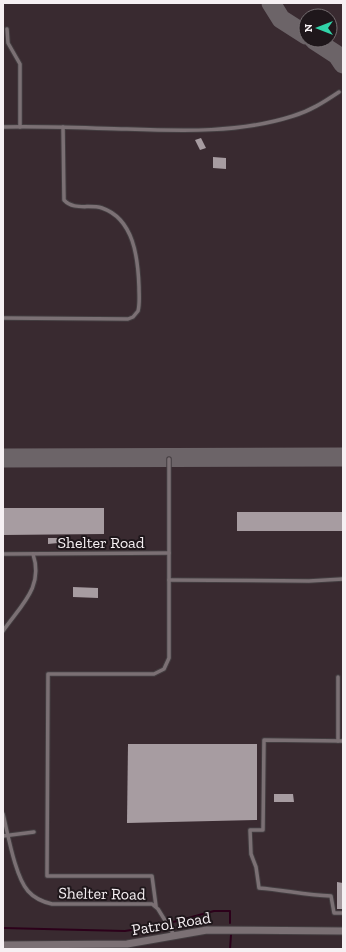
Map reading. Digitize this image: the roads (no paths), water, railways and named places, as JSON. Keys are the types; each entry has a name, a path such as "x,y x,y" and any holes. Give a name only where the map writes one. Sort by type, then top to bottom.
{"street":[{"name":"Patrol Road","path":"3,945 127,944 152,941 174,935 207,930 228,929 343,931"}],"lane":[{"path":"7,29 8,43 20,64 20,127"},
{"path":"3,127 63,127 183,131 219,129 271,122 294,116 322,103 339,92"},
{"path":"3,318 128,319 133,318 138,311 137,255 126,229 119,219 107,210 95,207 71,206 64,200 63,127"},
{"path":"156,906 152,876 47,876 48,674 154,674 164,669 169,658 169,459"},
{"name":"Shelter Road","path":"3,554 169,553"},
{"name":"Shelter Road","path":"3,631 36,583 37,570 33,554"},
{"path":"169,580 309,582 343,579"},
{"path":"338,677 338,741"},
{"path":"343,741 264,740 264,830 250,830 250,848 256,867 259,888 294,891 304,895 331,896 334,913 343,914"},
{"name":"Shelter Road","path":"3,814 23,884 37,899 52,904 149,904 156,906 174,935"},
{"path":"3,836 34,832"}],"waterway":[{"path":"173,922 214,911 230,911 230,923"},
{"path":"3,928 125,931 162,925"},
{"path":"230,949 231,935"},
{"path":"284,949 343,949"}]}
